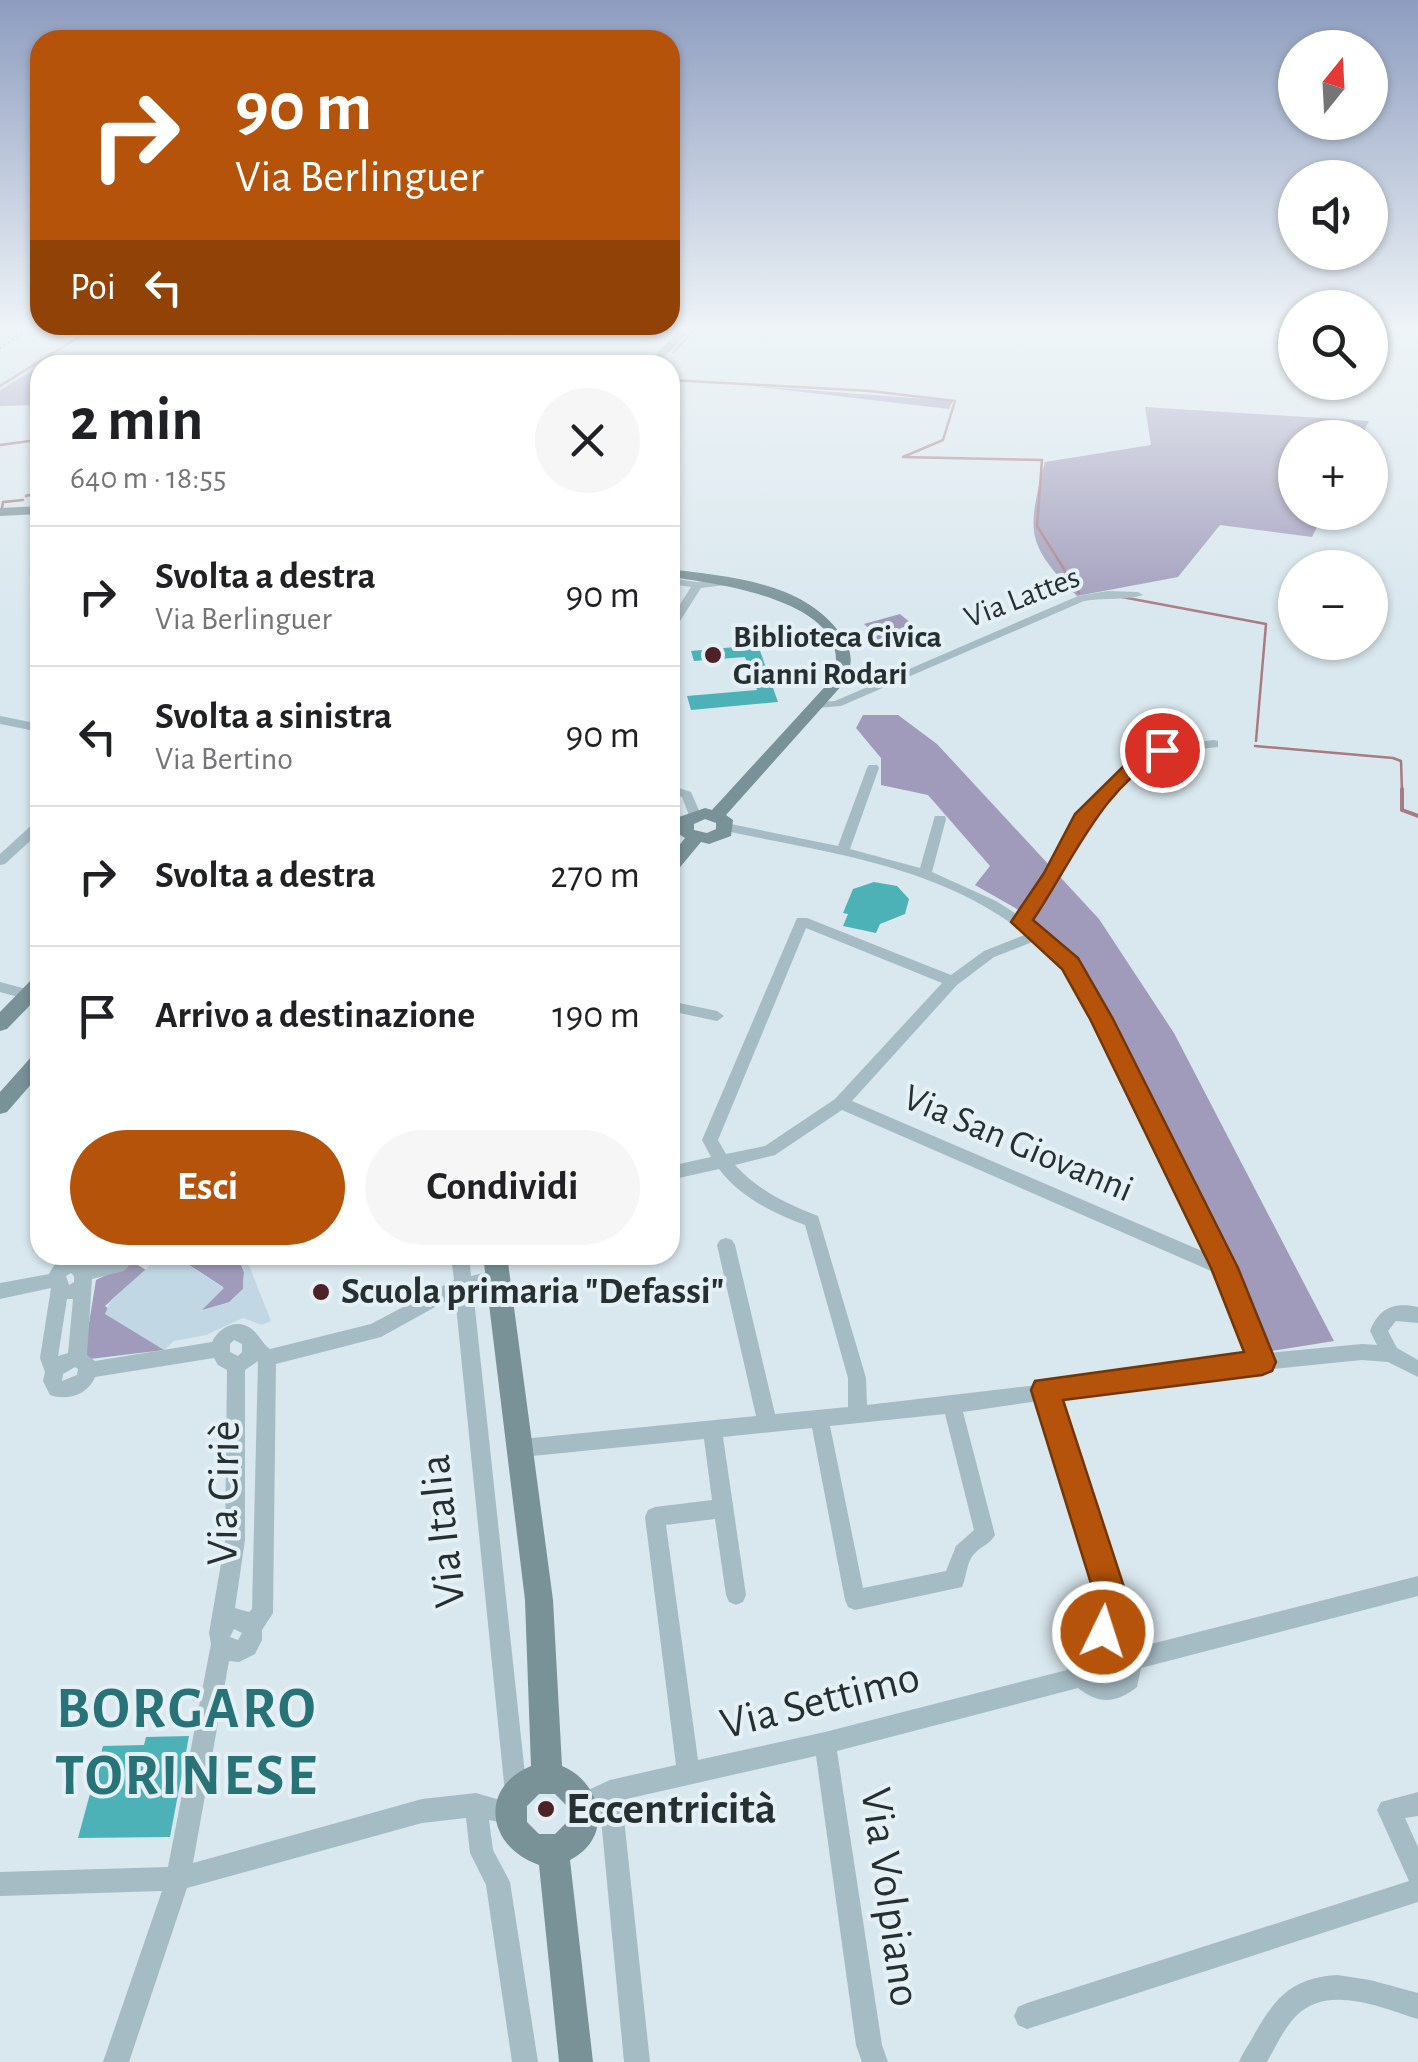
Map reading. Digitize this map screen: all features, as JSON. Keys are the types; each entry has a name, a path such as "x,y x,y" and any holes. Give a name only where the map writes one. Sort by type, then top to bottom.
{"street":[{"path":"0,512 30,510"},
{"path":"680,575 793,600 817,615 838,640 844,654 842,674 721,821 716,838 695,838 686,833 684,825 694,815"},
{"path":"680,582 724,582"},
{"path":"680,613 697,585"},
{"name":"Via Lattes","path":"817,705 837,704 1082,598 1138,595"},
{"path":"3,724 30,727"},
{"path":"1021,922 1054,875 1082,818 1145,756 1214,744"},
{"path":"842,852 873,768"},
{"path":"680,793 686,795 694,815"},
{"path":"694,815 925,872 956,883 1040,934 1070,964 1101,1019 1225,1268 1262,1362"},
{"path":"925,872 940,819"},
{"path":"0,862 30,834"},
{"path":"680,856 695,838"},
{"path":"858,1414 857,1378 812,1221 749,1193 720,1162 710,1140 802,921 952,981"},
{"path":"680,1171 770,1151 841,1103 952,981 989,954 1040,934"},
{"path":"0,987 30,989"},
{"path":"0,1024 30,993"},
{"path":"680,1008 717,1016"},
{"path":"0,1106 30,1072"},
{"name":"Via San Giovanni","path":"841,1103 1225,1268"},
{"path":"726,1245 766,1422"},
{"path":"84,1277 119,1265"},
{"name":"Via Italia","path":"461,1265 514,1808"},
{"path":"218,1350 221,1359 236,1363 260,1353 375,1331 495,1266 522,1448 538,1600 547,1776"},
{"path":"70,1268 84,1277 80,1384 62,1390 54,1386 49,1358 57,1285 70,1268"},
{"path":"0,1291 57,1285"},
{"path":"1418,1315 1404,1312 1386,1317 1379,1331 1386,1347 1418,1369"},
{"path":"83,1364 218,1350 228,1336 239,1333 252,1338 260,1353"},
{"path":"522,1448 952,1405 1386,1347"},
{"name":"Via Ciriè","path":"222,1638 238,1618 252,1626 262,1613 260,1353"},
{"name":"Via Ciriè","path":"116,2062 178,1879 222,1638 235,1540 236,1363"},
{"path":"1045,1390 1109,1590 1103,1632"},
{"path":"819,1418 856,1600 954,1580 960,1554 970,1541 984,1535 952,1405"},
{"path":"712,1429 736,1595"},
{"path":"689,1775 656,1518 723,1508"},
{"path":"1131,1660 1418,1586"},
{"path":"1103,1632 1121,1643 1131,1660 1129,1679 1116,1690 1097,1690 1075,1668 1074,1648 1085,1635 1103,1632"},
{"name":"Via Settimo","path":"581,1805 610,1791 825,1743 1080,1677"},
{"name":"Via Volpiano","path":"825,1743 869,2045 875,2062"},
{"path":"547,1776 566,1780 581,1805 581,1817 572,1838 554,1852 530,1849 521,1842 514,1808 531,1782 547,1776"},
{"path":"610,1791 637,2062"},
{"path":"0,1884 178,1879 422,1812 476,1804 514,1808"},
{"path":"476,1804 482,1853 498,1882 524,2062"},
{"path":"1418,1804 1389,1810 1418,1873"},
{"path":"554,1852 576,2062"},
{"path":"1027,2016 1418,1890"},
{"path":"1252,2062 1290,2004 1316,1990 1343,1986 1418,2006"}],"shaded area":[{"path":"1148,428 1278,428 1278,530 1316,530 1312,537 1220,525 1178,577 1077,596 1048,563 1035,535 1035,505 1045,462 1151,445"},
{"path":"900,614 912,624 901,628 915,639 884,649 871,638 886,632 875,634 864,624"},
{"path":"863,715 898,715 937,744 1099,919 1174,1033 1334,1341 1266,1352 1203,1208 1118,1035 1076,961 1017,909 975,885 990,866 928,795 881,785 881,758 856,728"},
{"path":"127,1265 146,1270 105,1306 164,1350 90,1359 84,1354 96,1280"},
{"path":"151,1265 189,1265 224,1288 201,1311 228,1303 243,1289 241,1265 249,1265 271,1321 262,1325 243,1318 206,1335 174,1341 164,1350 105,1314 111,1300"},
{"path":"189,1265 241,1265 244,1272 243,1289 230,1302 199,1311 223,1287"}],"building":[{"path":"758,645 778,702 691,710 687,696 757,690 745,657 694,661 691,651"},
{"path":"874,882 897,886 909,899 905,914 880,924 876,933 843,926 848,914 843,913 853,889"},
{"path":"189,1736 170,1837 78,1838 103,1746 144,1745 146,1737"}],"waterway":[{"path":"947,428 943,440 903,457 1042,460 1037,526 1079,593"},
{"path":"0,445 30,441"},
{"path":"26,496 30,495"},
{"path":"2,508 3,502 23,500"},
{"path":"1122,597 1266,624 1256,741"},
{"path":"1255,746 1393,758 1401,761 1402,791"},
{"path":"1402,791 1402,810 1418,816"}],"place":[{"name":"Biblioteca Civica Gianni Rodari","path":"713,655"},
{"name":"Scuola primaria \"Defassi\"","path":"321,1292"},
{"name":"Eccentricità","path":"546,1809"}],"district":[{"name":"BORGARO TORINESE","path":"187,1744"}],"route":[{"path":"1103,1632 1109,1590 1045,1390 1262,1362 1225,1268 1101,1019 1070,964 1040,934 1021,922 1054,875 1082,818 1145,756 1162,750"}]}
